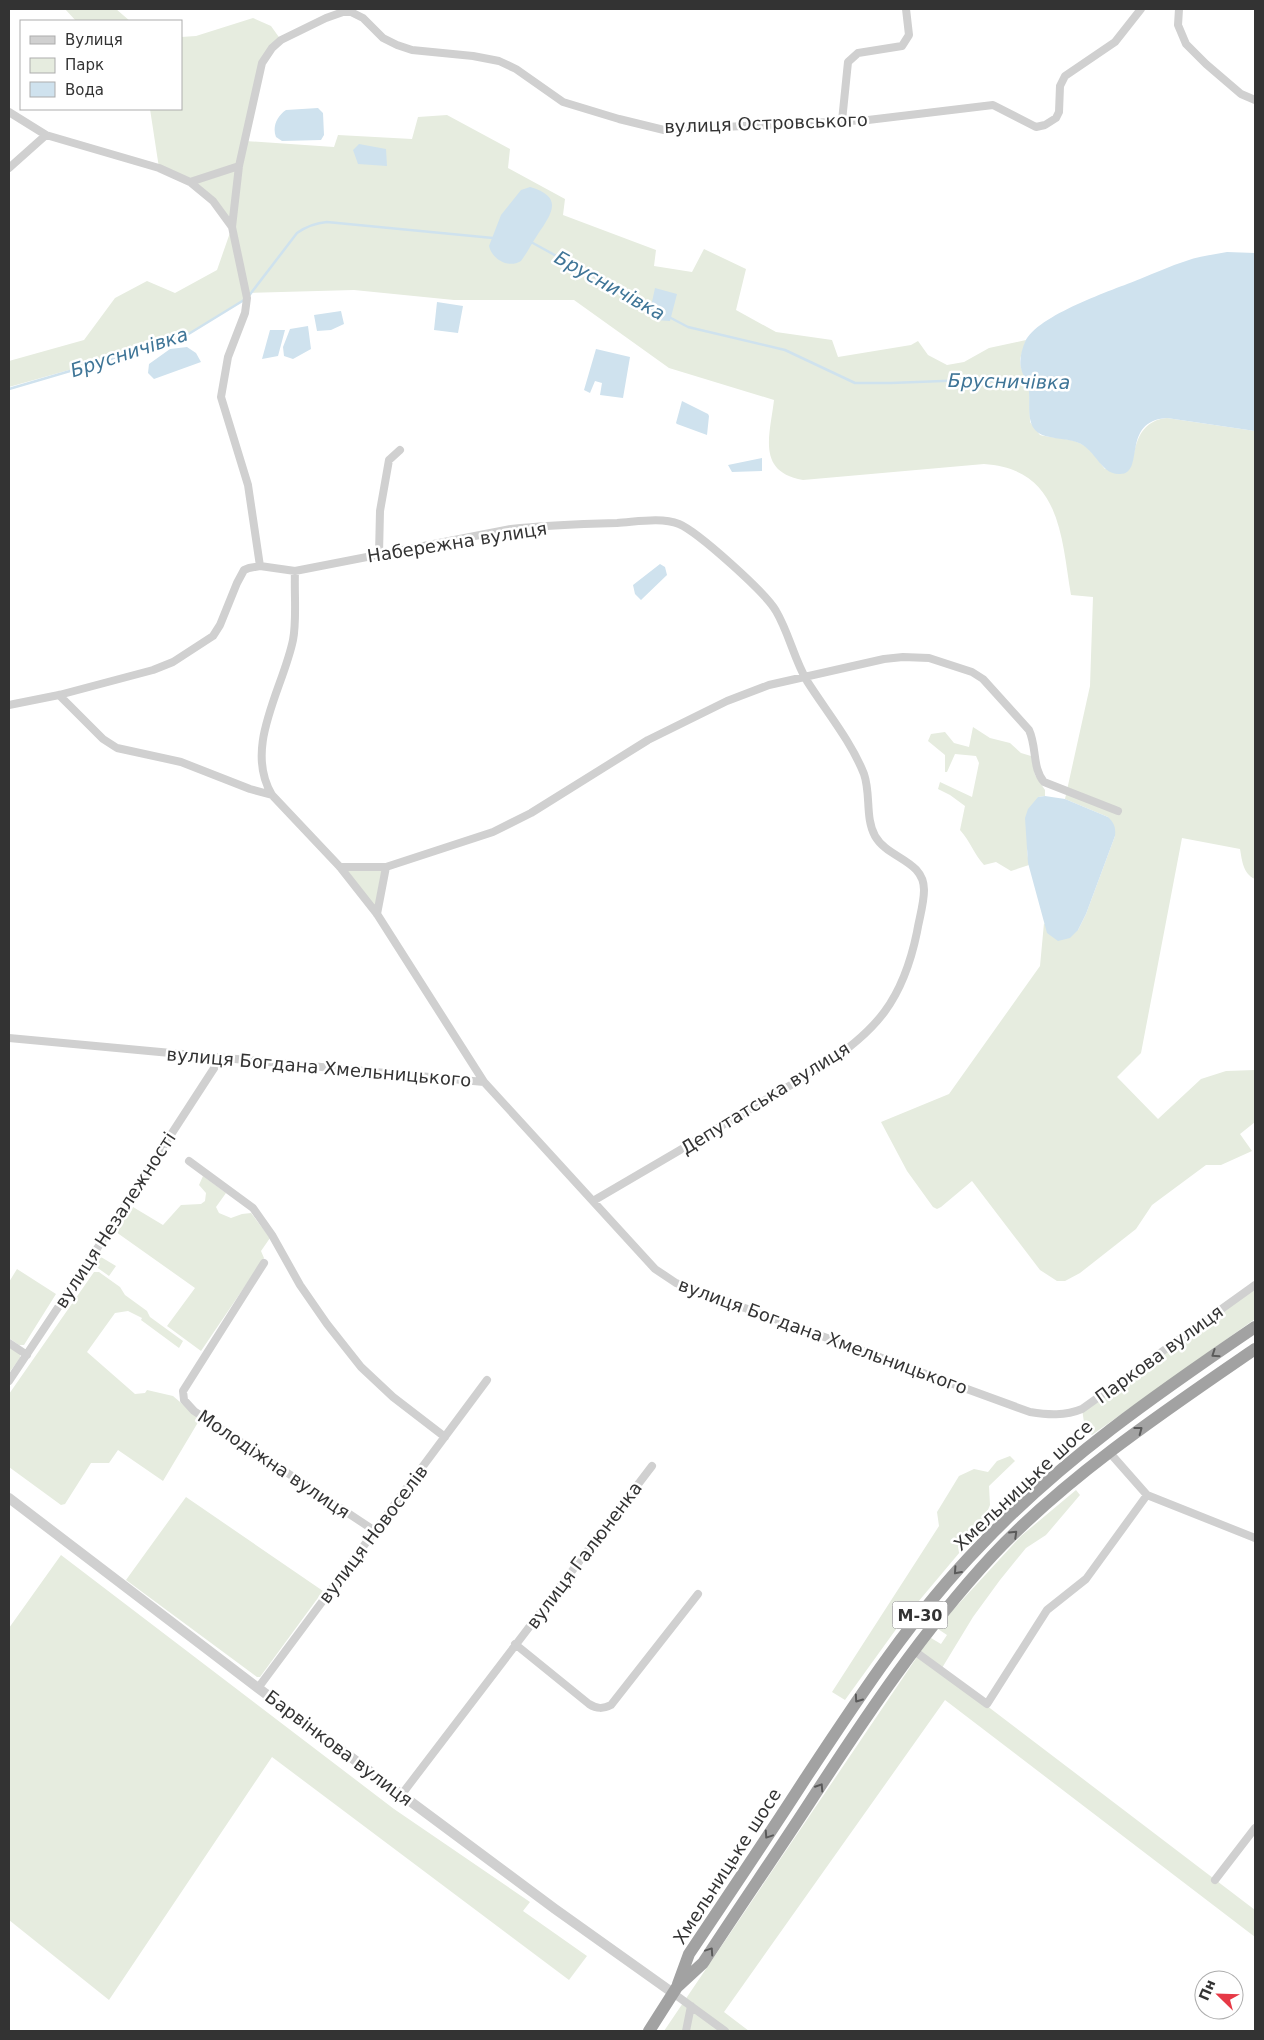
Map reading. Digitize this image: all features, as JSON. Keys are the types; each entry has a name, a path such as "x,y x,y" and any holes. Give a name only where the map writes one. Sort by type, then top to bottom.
{"highway":[{"name":"Хмельницьке шосе","path":"675,1990 689,1954 855,1703 908,1629 980,1546 1025,1502 1099,1438 1255,1327"},
{"name":"Хмельницьке шосе","path":"675,1990 703,1963 869,1712 913,1650 950,1604 1014,1534 1110,1453 1139,1430 1255,1349"},
{"path":"1099,1438 1110,1453"},
{"name":"М-30","path":"649,2031 675,1990"}],"street":[{"path":"9,705 59,695 163,667 208,641 220,624 240,575 249,568 260,566 248,485 221,397 228,358 245,313 247,298 232,227 239,166 262,63 266,55 281,40 326,18 326,9"},
{"path":"842,121 848,62 858,54 902,46 910,36 906,9"},
{"name":"вулиця Островського","path":"326,18 343,12 351,12 364,18 383,38 412,50 499,60 516,69 563,102 664,130 842,121 993,105 1036,126 1044,125 1056,118 1059,112 1060,86 1066,76 1115,42 1141,9"},
{"path":"1179,9 1178,25 1186,44 1240,94 1255,100"},
{"path":"9,112 46,135 159,168 190,182 213,201 232,227"},
{"path":"9,168 46,135"},
{"path":"190,182 239,166"},
{"path":"379,554 380,511 389,460 400,450"},
{"name":"Набережна вулиця","path":"260,566 295,571 511,529 661,521 684,526 705,541 771,603 783,624 805,678"},
{"path":"295,571 293,639 265,730 263,776 272,795 340,867 376,914 484,1082"},
{"path":"340,867 386,868 493,832 531,813 627,752 677,724 758,689 884,659 903,657 929,658 961,667 983,680 1029,730 1033,739 1039,777 1044,782 1118,811"},
{"name":"Депутатська вулиця","path":"593,1201 840,1055 884,1013 894,999 906,974 924,895 922,877 915,868 888,849 876,837 872,825 865,777 861,766 805,678"},
{"path":"59,695 103,740 117,748 181,762 250,789 272,795"},
{"path":"376,914 386,868"},
{"name":"вулиця Богдана Хмельницького","path":"9,1038 484,1082 656,1269 676,1283 1030,1412 1060,1415"},
{"name":"вулиця Незалежності","path":"9,1381 220,1059"},
{"path":"189,1160 254,1208 272,1235 300,1286 332,1332 360,1367 383,1389 445,1437"},
{"name":"Молодіжна вулиця","path":"264,1264 182,1391 184,1400 194,1411 376,1531"},
{"name":"Паркова вулиця","path":"1060,1415 1072,1414 1082,1409 1255,1285"},
{"path":"9,1343 27,1355"},
{"name":"вулиця Новоселів","path":"258,1688 487,1380"},
{"path":"1110,1453 1147,1495 1255,1538"},
{"name":"вулиця Галюненка","path":"402,1794 652,1466"},
{"path":"913,1650 987,1704 1047,1610 1086,1579 1147,1495"},
{"name":"Барвінкова вулиця","path":"9,1498 258,1688 555,1909 675,1990"},
{"name":"вулиця Галюненка","path":"516,1644 589,1704 598,1708 604,1708 611,1704 698,1594"},
{"path":"1215,1880 1255,1828"},
{"path":"675,1990 691,2006 725,2031"},
{"path":"686,2031 691,2006"}],"green space":[{"path":"65,9 116,9 129,20 75,20"},
{"path":"253,18 271,26 281,40 266,55 245,141 334,147 338,135 412,139 418,117 447,115 510,149 508,168 565,199 563,215 656,250 654,266 692,272 704,249 746,269 736,310 776,332 832,340 838,357 911,345 918,341 928,355 947,365 964,362 989,348 1026,340 1020,359 1021,368 1029,383 1030,422 1040,435 1073,441 1085,446 1094,454 1105,469 1134,453 1144,429 1160,419 1167,418 1255,431 1255,879 1248,874 1242,862 1240,849 1182,838 1141,1053 1117,1077 1158,1119 1201,1079 1226,1071 1255,1070 1255,1122 1240,1134 1252,1151 1221,1165 1206,1165 1152,1205 1136,1229 1080,1273 1065,1281 1057,1281 1040,1270 972,1181 941,1207 937,1209 933,1207 907,1171 881,1122 949,1094 1040,966 1044,923 1049,931 1078,930 1086,914 1115,836 1108,817 1065,799 1090,686 1093,597 1071,595 1064,550 1053,509 1043,492 1029,478 1009,469 984,464 803,480 788,476 778,469 772,460 769,450 774,400 669,368 574,300 454,300 354,290 248,293 247,298 182,338 9,387 9,361 84,340 115,298 147,281 175,293 217,270 232,227 197,187 159,168 150,110 182,110 182,37 196,36"},
{"path":"973,727 990,738 1010,743 1021,753 1031,756 1035,775 1045,790 1045,796 1038,797 1027,851 1029,865 1011,871 996,862 984,865 960,830 965,806 938,789 940,782 972,797 979,763 976,756 955,754 947,772 945,772 945,755 928,741 931,734 945,732 954,743 969,747"},
{"path":"340,867 386,867 377,914"},
{"path":"203,1176 226,1193 216,1207 219,1213 231,1218 251,1213 270,1238 261,1251 264,1258 201,1351 167,1326 195,1288 116,1232 133,1207 163,1225 181,1205 201,1204 205,1201 206,1193 199,1185"},
{"path":"101,1257 116,1266 109,1276 95,1266"},
{"path":"17,1269 56,1294 24,1345 19,1345 9,1338 9,1282"},
{"path":"94,1272 99,1272 120,1287 125,1295 147,1311 150,1317 183,1341 179,1348 141,1320 142,1318 128,1311 115,1313 87,1352 135,1394 145,1393 147,1390 173,1396 200,1419 163,1481 118,1450 109,1463 91,1463 65,1504 61,1505 9,1467 9,1394"},
{"path":"1255,1285 1255,1319 1092,1435 1085,1429 1082,1409"},
{"path":"9,1346 20,1353 20,1358 9,1373"},
{"path":"1010,1456 1015,1461 989,1486 990,1505 981,1527 902,1621 845,1700 832,1692 939,1526 937,1512 959,1476 974,1469 988,1472 997,1461"},
{"path":"1076,1490 1080,1495 1046,1535 1026,1548 1000,1580 973,1617 942,1668 920,1652 931,1638 941,1644 947,1635 938,1629 953,1610 1021,1536"},
{"path":"186,1497 323,1591 260,1677 257,1677 126,1580"},
{"path":"61,1555 394,1809 530,1902 523,1911 587,1956 569,1980 272,1757 109,2000 9,1920 9,1628"},
{"path":"919,1654 1255,1910 1255,1937 945,1700 724,2012 749,2031 664,2031"}],"water":[{"path":"318,108 323,113 324,135 321,140 282,141 276,137 276,122 286,110"},
{"path":"359,144 386,149 387,166 358,164 353,150"},
{"path":"530,187 548,196 552,206 551,213 521,261 511,264 506,263 493,255 489,246 501,215 521,190"},
{"path":"1227,252 1255,253 1255,431 1167,418 1153,421 1143,428 1138,437 1132,466 1128,472 1120,474 1107,470 1081,444 1042,435 1036,431 1030,421 1029,388 1020,365 1025,342 1032,332 1044,322 1077,304 1180,263"},
{"path":"655,288 677,294 670,321 655,320 650,311"},
{"path":"437,302 463,306 458,333 434,330"},
{"path":"341,311 344,324 331,330 317,331 314,315"},
{"path":"308,326 311,349 293,359 284,356 283,347 290,329"},
{"path":"270,330 285,330 278,356 262,359"},
{"path":"187,347 196,353 201,362 154,379 148,373 149,364 170,349"},
{"path":"596,349 630,357 623,398 600,395 602,383 595,381 590,393 584,390"},
{"path":"682,401 708,414 707,435 676,423"},
{"path":"762,458 762,471 732,472 728,465"},
{"path":"660,564 665,567 667,575 641,600 635,594 633,585"},
{"path":"1045,796 1065,799 1108,817 1113,823 1115,830 1115,836 1086,914 1078,930 1070,938 1058,941 1047,933 1028,863 1025,818 1028,809 1038,797"}],"waterway":[{"name":"Брусничівка","path":"248,297 297,233 319,223 327,222 493,238"},
{"name":"Брусничівка","path":"531,242 653,309"},
{"name":"Брусничівка","path":"9,389 182,338 244,300"},
{"name":"Брусничівка","path":"669,317 688,327 785,350 855,383 969,380 1031,383"}]}
